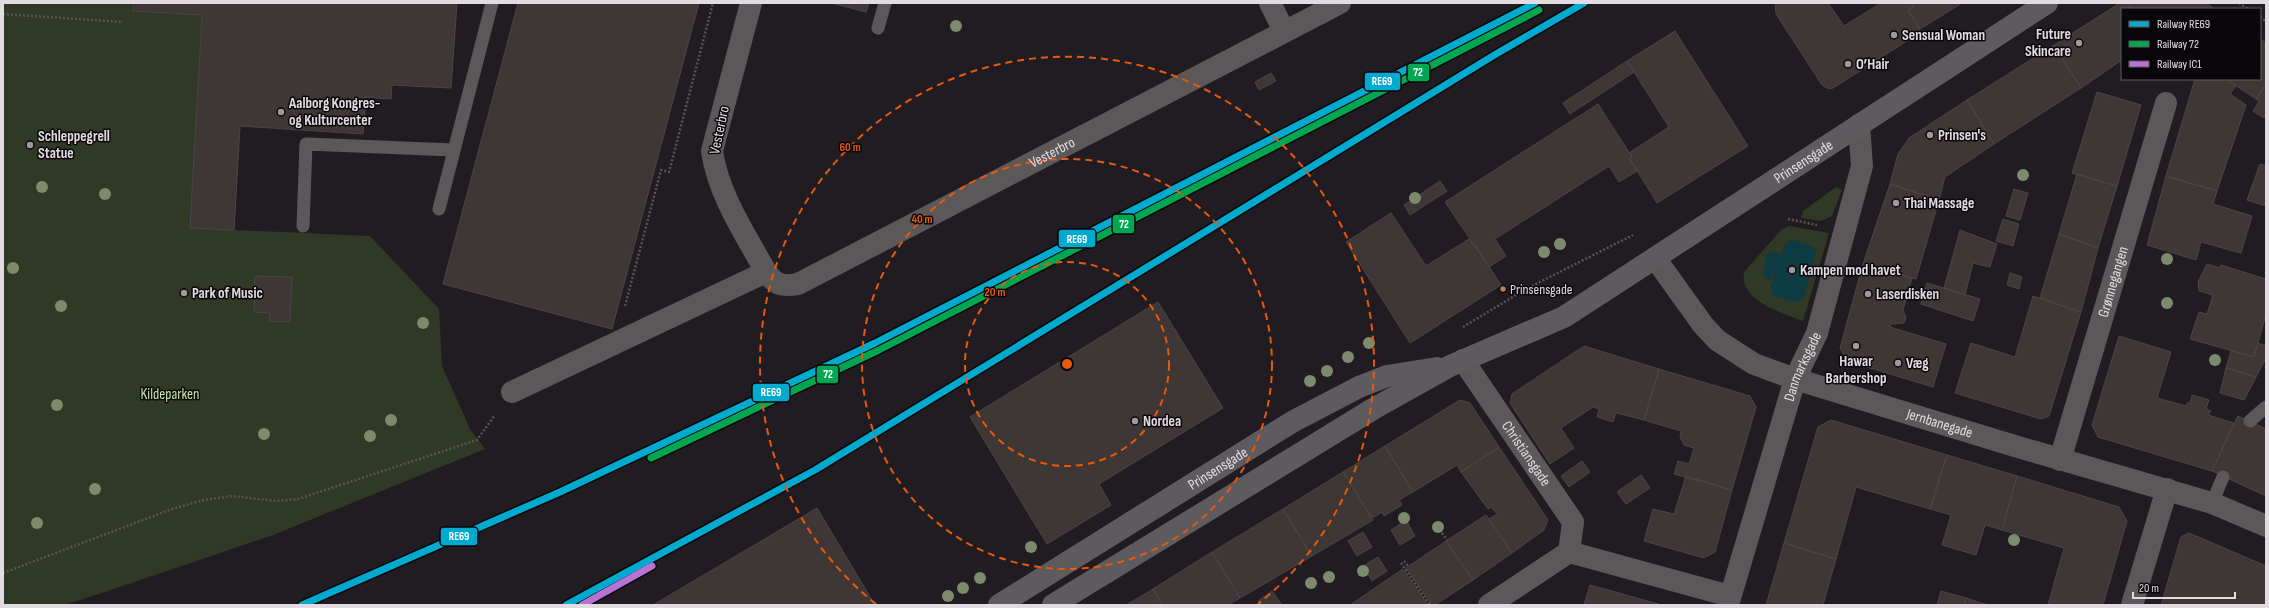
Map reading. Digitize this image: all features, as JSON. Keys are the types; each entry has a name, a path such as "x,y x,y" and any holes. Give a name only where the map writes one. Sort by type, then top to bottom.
{"main road":[{"name":"Prinsensgade","path":"1053,605 1306,449 1457,363 1564,317 2047,3"},
{"name":"Prinsensgade","path":"1000,605 1298,419 1359,387 1387,376 1457,363"}],"street":[{"name":"Vesterbro","path":"751,3 712,151 714,167 729,204 766,272 774,283 786,286 798,284 1340,3"},
{"path":"1270,3 1284,31"},
{"name":"Grønnegangen","path":"2060,460 2166,103"},
{"name":"Danmarksgade","path":"1729,601 1794,380 1817,333 1862,166 1859,125"},
{"name":"Jernbanegade","path":"1655,258 1703,326 1717,340 1749,362 1794,380 2060,460 2212,503 2266,526"},
{"path":"512,392 766,272"},
{"name":"Christiansgade","path":"1457,363 1573,522 1569,552"},
{"path":"2132,605 2167,490"},
{"path":"1489,605 1569,552 1729,601"}],"lane":[{"path":"439,209 492,3"},
{"path":"878,28 885,3"},
{"path":"303,226 306,144 453,150"},
{"path":"2250,421 2266,407"},
{"path":"2212,503 2223,477"}],"path":[{"path":"616,344 662,170 669,172 713,3"},
{"path":"3,14 123,22"},
{"path":"1459,329 1526,289 1592,254 1640,232"},
{"path":"3,573 172,509 204,500 232,496 276,501 298,499 476,440 512,392"},
{"path":"1442,533 1447,540"},
{"path":"1404,561 1408,566"},
{"path":"1401,563 1430,605"}],"green space":[{"name":"Kildeparken","path":"3,3 133,3 133,11 202,15 190,228 370,236 439,309 442,366 470,429 485,449 273,535 99,594 64,605 3,605"},
{"path":"1836,187 1842,190 1832,216 1821,221 1801,218 1803,211"},
{"path":"1789,226 1829,233 1803,321 1774,310 1764,304 1748,291 1744,282 1744,272 1781,230","holes":["1789,241 1816,250 1804,297 1771,288 1775,275 1772,275 1779,253 1780,258 1785,245"]}],"water":[{"path":"1793,240 1812,246 1816,250 1804,297 1796,302 1773,295 1771,288 1775,275 1772,275 1772,279 1769,280 1763,276 1767,255 1769,253 1778,252 1780,258 1786,242"}],"building":[{"name":"Aalborg Kongres- og Kulturcenter","path":"133,3 457,3 451,88 392,85 391,99 366,97 363,134 240,126 234,230 190,228 202,15 133,11"},
{"path":"518,3 699,3 612,329 443,284"},
{"path":"831,3 869,3 866,12"},
{"path":"1775,3 1828,3 1844,26 1881,3 1912,3 1914,6 1908,10 1921,32 1833,88 1829,89 1822,85 1776,14"},
{"path":"1912,3 1962,3 1920,29 1908,10 1914,6"},
{"path":"2120,3 2128,3 2131,8 2121,8 2121,61 2081,88 2054,45"},
{"path":"2128,3 2207,3 2212,7 2212,8 2131,8"},
{"path":"1675,31 1748,146 1657,203 1630,159 1632,157 1629,153 1669,127 1627,61"},
{"path":"2261,40 2266,43 2266,84 2256,99 2228,80 2261,80"},
{"path":"2054,45 2081,88 1994,144 1967,100"},
{"path":"1627,61 1634,72 1570,114 1563,103"},
{"path":"1271,73 1276,81 1259,90 1255,82"},
{"path":"2195,80 2227,80 2236,86 2230,94 2246,105 2217,191 2166,176"},
{"path":"2266,84 2266,115 2264,118 2253,111 2259,102 2256,99"},
{"path":"2097,92 2141,105 2117,186 2072,173"},
{"path":"1967,100 1994,144 1945,177 1939,200 1890,184 1898,154 1909,138"},
{"path":"1598,104 1632,157 1630,159 1637,171 1619,182 1609,166 1495,239 1506,256 1489,267 1445,202"},
{"path":"2260,164 2266,166 2266,206 2247,200"},
{"path":"2077,174 2117,186 2098,248 2059,234"},
{"path":"2166,176 2217,191 2213,204 2252,216 2241,253 2201,242 2196,260 2147,245"},
{"path":"1440,181 1447,191 1410,215 1404,205"},
{"path":"1890,184 1939,200 1916,279 1863,264"},
{"path":"2014,189 2028,193 2020,220 2006,216"},
{"path":"1391,213 1426,266 1469,239 1472,243 1473,242 1501,285 1410,343 1346,242"},
{"path":"2003,219 2019,224 2013,246 1996,241"},
{"path":"1960,230 1997,244 1990,267 1973,263 1965,295 1944,288"},
{"path":"2059,234 2098,248 2081,312 2040,298"},
{"path":"1863,264 1912,278 1903,310 1906,318 1904,323 1891,324 1890,327 1946,344 1933,387 1847,361 1840,348"},
{"path":"2207,264 2220,268 2221,265 2266,279 2266,314 2254,357 2190,339 2199,312 2207,314 2213,295 2199,291 2198,282"},
{"path":"2010,273 2022,277 2019,289 2007,285"},
{"path":"255,276 292,277 290,322 269,321 270,313 254,312"},
{"path":"1927,283 1980,299 1973,321 1921,304"},
{"path":"2033,296 2081,312 2049,416 2041,419 1955,393 1971,343 2015,357"},
{"path":"1158,302 1223,408 1099,484 1111,505 1047,544 970,417"},
{"path":"2119,336 2171,352 2157,398 2186,406 2188,402 2190,404 2192,395 2209,400 2206,409 2211,411 2208,415 2234,423 2212,471 2098,437 2092,425"},
{"path":"2258,343 2266,346 2266,358 2256,377 2226,368 2231,351 2254,357"},
{"path":"1584,346 1659,369 1644,420 1616,413 1613,422 1597,417 1599,409 1593,407 1561,428 1574,448 1550,464 1510,403 1512,394"},
{"path":"2226,368 2256,377 2244,400 2220,393"},
{"path":"1659,369 1750,396 1756,407 1732,490 1674,474 1678,461 1689,464 1694,448 1684,445 1680,437 1681,431 1644,420"},
{"path":"1460,400 1470,403 1499,447 1461,472 1457,465 1413,492 1385,446"},
{"path":"2238,416 2266,429 2266,496 2212,471"},
{"path":"1831,420 1947,455 1930,509 1856,487 1836,559 1784,543 1818,427"},
{"path":"1385,446 1413,492 1399,500 1402,505 1384,516 1382,512 1372,518 1343,472"},
{"path":"1499,447 1548,520 1544,530 1512,553 1489,519 1497,514 1491,507 1488,509 1461,472"},
{"path":"1947,455 2017,476 2002,530 1985,525 1976,555 1942,545 1951,515 1930,509"},
{"path":"1582,461 1590,472 1569,487 1561,476"},
{"path":"1343,472 1373,520 1312,556 1283,509"},
{"path":"1641,475 1650,488 1626,504 1617,492"},
{"path":"1686,476 1732,490 1715,552 1704,558 1644,541 1653,509 1674,514"},
{"path":"2017,476 2119,507 2127,521 2103,605 2048,605 2064,548 2002,530"},
{"path":"817,508 875,605 653,605 714,569"},
{"path":"1283,509 1312,556 1240,598 1212,552"},
{"path":"1486,515 1512,553 1473,580 1446,541"},
{"path":"1406,520 1415,536 1400,545 1391,530"},
{"path":"1363,532 1372,547 1357,556 1348,541"},
{"path":"2189,533 2266,566 2266,605 2161,605 2181,537"},
{"path":"1446,541 1473,580 1435,605 1432,605 1406,568"},
{"path":"1784,543 1836,559 1823,605 1766,605"},
{"path":"1212,552 1240,598 1228,605 1162,605 1153,589"},
{"path":"1378,557 1387,571 1372,581 1363,566"},
{"path":"1403,569 1428,605 1350,605"},
{"path":"1590,585 1662,605 1584,605"},
{"path":"1153,589 1162,605 1126,605"},
{"path":"1272,591 1282,605 1261,605 1258,601"},
{"path":"1941,591 1966,598 1964,605 1937,605"},
{"path":"1966,598 1981,603 1989,605 1964,605"}],"rail line":[{"name":"RE69","path":"302,605 560,492 875,343 1535,3"},
{"name":"RE69","path":"566,605 815,470 1496,54 1584,3"},
{"name":"72","path":"651,458 879,350 1539,10"},
{"name":"IC1","path":"582,605 652,566"}],"place":[{"name":"Sensual Woman","path":"1894,35"},
{"name":"Future Skincare","path":"2079,43"},
{"name":"O’Hair","path":"1848,64"},
{"name":"Aalborg Kongres- og Kulturcenter","path":"281,112"},
{"name":"Prinsen's","path":"1930,135"},
{"name":"Schleppegrell Statue","path":"30,145"},
{"name":"Thai Massage","path":"1896,203"},
{"name":"Kampen mod havet","path":"1792,270"},
{"name":"Prinsensgade","path":"1503,289"},
{"name":"Park of Music","path":"184,293"},
{"name":"Laserdisken","path":"1868,294"},
{"name":"Hawar Barbershop","path":"1856,346"},
{"name":"Væg","path":"1898,363"},
{"name":"Nordea","path":"1135,421"}]}
